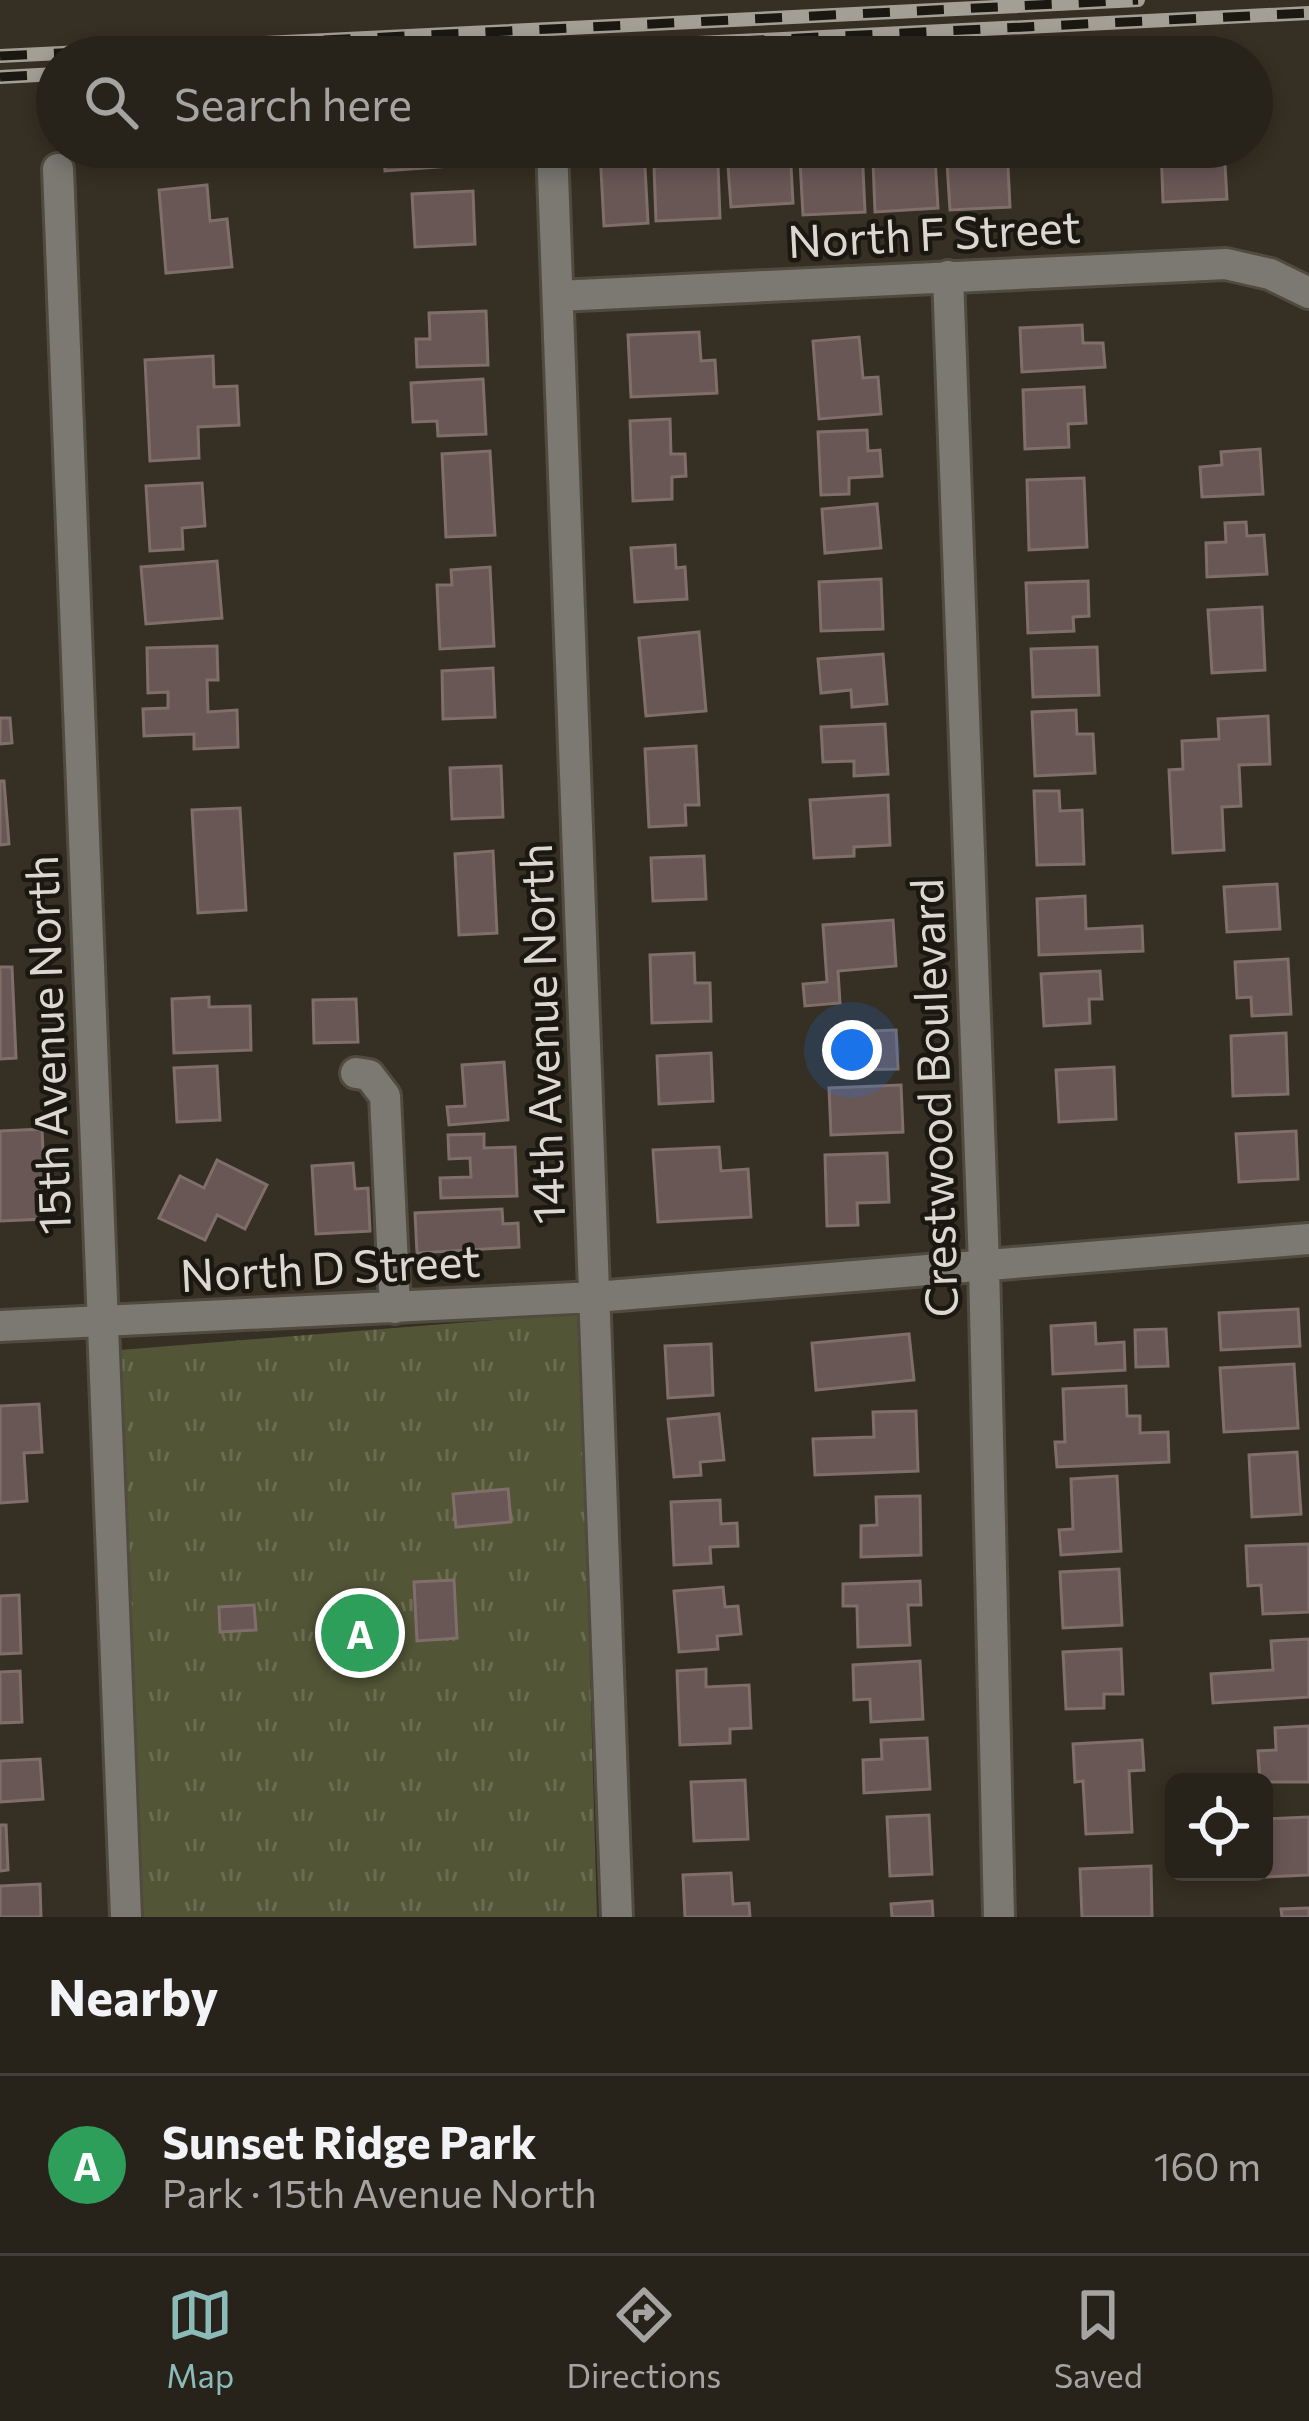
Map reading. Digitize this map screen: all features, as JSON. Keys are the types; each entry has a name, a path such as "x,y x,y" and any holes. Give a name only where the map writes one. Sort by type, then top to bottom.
{"street":[{"name":"14th Avenue North","path":"553,168 617,1917"},
{"name":"15th Avenue North","path":"58,169 126,1917"},
{"name":"North F Street","path":"558,296 1226,265 1270,274 1309,293"},
{"name":"Crestwood Boulevard","path":"947,276 984,1265 999,1917"},
{"path":"356,1073 369,1075 385,1096 395,1309"},
{"name":"North D Street","path":"0,1326 595,1297 1309,1239"}],"green space":[{"path":"580,1313 597,1917 143,1917 120,1350"}],"building":[{"path":"601,168 645,168 648,223 604,226"},
{"path":"654,168 718,168 720,218 656,221"},
{"path":"728,168 791,168 793,203 731,207"},
{"path":"800,168 863,168 865,212 803,215"},
{"path":"873,168 936,168 938,208 875,212"},
{"path":"947,168 1008,168 1010,207 950,210"},
{"path":"1162,168 1225,168 1227,199 1163,202"},
{"path":"207,185 210,221 227,219 232,267 166,273 159,190"},
{"path":"473,191 475,244 415,247 412,194"},
{"path":"486,311 488,365 417,367 416,339 430,339 429,313"},
{"path":"1082,325 1083,343 1103,343 1105,367 1022,372 1020,328"},
{"path":"699,332 701,361 715,360 717,393 631,397 628,335"},
{"path":"859,337 863,378 878,377 881,414 819,419 813,341"},
{"path":"213,356 214,387 237,386 239,425 198,427 199,458 150,461 145,360"},
{"path":"483,379 486,434 438,436 437,421 413,422 411,383"},
{"path":"1084,387 1086,423 1068,424 1069,447 1025,449 1023,390"},
{"path":"670,419 671,454 685,454 686,476 672,477 672,499 633,501 630,421"},
{"path":"867,430 868,451 880,450 882,476 849,478 849,494 821,495 818,432"},
{"path":"1260,449 1263,494 1202,497 1200,467 1222,465 1221,452"},
{"path":"490,451 495,535 446,537 442,454"},
{"path":"1084,478 1087,547 1029,550 1027,480"},
{"path":"202,483 205,526 182,528 183,549 150,551 146,486"},
{"path":"877,504 881,548 825,553 822,509"},
{"path":"1246,522 1247,536 1264,535 1267,574 1207,577 1206,543 1226,542 1225,523"},
{"path":"675,545 676,568 685,567 687,599 635,602 631,548"},
{"path":"217,561 222,618 146,624 141,567"},
{"path":"490,567 494,646 440,649 437,585 452,585 451,570"},
{"path":"881,579 883,629 821,631 819,582"},
{"path":"1088,581 1089,616 1073,617 1074,631 1028,633 1026,583"},
{"path":"1262,607 1265,670 1212,673 1208,610"},
{"path":"699,632 706,711 646,716 639,638"},
{"path":"217,646 218,680 207,680 208,712 237,710 238,747 194,749 194,734 144,736 143,709 168,708 168,692 148,693 147,648"},
{"path":"1097,647 1099,695 1033,697 1031,649"},
{"path":"883,654 887,704 852,707 851,690 821,693 818,659"},
{"path":"493,668 495,717 443,719 442,671"},
{"path":"1076,710 1077,734 1093,734 1095,773 1035,776 1032,712"},
{"path":"1268,716 1270,764 1239,765 1241,806 1222,807 1224,850 1173,853 1169,770 1183,769 1182,741 1219,739 1218,719"},
{"path":"0,718 10,718 12,743 0,744"},
{"path":"885,724 888,774 854,776 854,761 823,762 821,727"},
{"path":"696,746 699,805 685,805 686,825 649,827 645,749"},
{"path":"501,766 503,817 452,819 450,768"},
{"path":"0,781 4,781 9,844 0,845"},
{"path":"1034,791 1059,791 1060,811 1082,810 1084,864 1037,865"},
{"path":"888,795 890,845 854,847 854,856 814,858 810,800"},
{"path":"240,808 246,910 198,913 192,810"},
{"path":"493,851 497,933 459,935 455,854"},
{"path":"704,856 706,899 653,901 651,858"},
{"path":"1277,884 1280,929 1227,932 1224,887"},
{"path":"1085,896 1086,929 1142,926 1143,951 1039,955 1037,899"},
{"path":"893,920 896,966 838,971 840,1003 805,1006 803,984 827,982 823,925"},
{"path":"694,953 695,983 710,983 711,1021 652,1023 650,955"},
{"path":"1288,959 1291,1014 1252,1016 1251,997 1237,998 1235,962"},
{"path":"0,967 12,967 16,1058 0,1059"},
{"path":"1100,971 1102,999 1089,999 1090,1023 1044,1026 1041,974"},
{"path":"209,997 209,1007 250,1006 251,1050 174,1053 172,999"},
{"path":"356,999 358,1042 314,1043 313,1000"},
{"path":"896,1030 898,1069 846,1070 845,1032"},
{"path":"1286,1033 1288,1094 1233,1096 1231,1036"},
{"path":"711,1053 713,1101 659,1104 657,1056"},
{"path":"504,1062 508,1120 449,1125 447,1107 465,1106 462,1065"},
{"path":"217,1066 220,1120 177,1122 174,1068"},
{"path":"1114,1067 1116,1119 1059,1122 1056,1070"},
{"path":"901,1085 903,1132 831,1135 829,1088"},
{"path":"42,1129 46,1219 0,1221 0,1131"},
{"path":"1296,1131 1298,1179 1239,1182 1236,1134"},
{"path":"484,1134 484,1148 515,1147 517,1196 441,1198 440,1178 471,1177 470,1158 449,1159 448,1135"},
{"path":"719,1147 721,1171 748,1169 751,1217 658,1222 653,1150"},
{"path":"887,1153 889,1202 857,1203 858,1225 827,1226 825,1155"},
{"path":"217,1160 267,1185 245,1229 217,1215 205,1240 159,1218 180,1176 204,1188"},
{"path":"353,1163 355,1189 368,1188 370,1231 316,1234 312,1166"},
{"path":"502,1209 503,1224 518,1223 519,1247 417,1253 415,1213"},
{"path":"1298,1309 1300,1346 1221,1350 1219,1313"},
{"path":"1095,1323 1096,1344 1124,1342 1125,1370 1053,1374 1051,1326"},
{"path":"1166,1329 1168,1366 1136,1367 1135,1330"},
{"path":"909,1334 914,1380 816,1390 812,1343"},
{"path":"711,1344 713,1395 668,1398 665,1346"},
{"path":"1294,1364 1298,1428 1224,1432 1220,1368"},
{"path":"1126,1386 1127,1416 1140,1416 1140,1433 1168,1432 1169,1462 1057,1467 1055,1442 1065,1442 1063,1389"},
{"path":"39,1404 42,1452 24,1453 27,1501 0,1503 0,1406"},
{"path":"916,1411 918,1471 815,1475 813,1439 874,1437 873,1412"},
{"path":"719,1414 724,1460 700,1462 701,1475 674,1477 668,1419"},
{"path":"1297,1452 1301,1514 1252,1517 1249,1455"},
{"path":"1117,1476 1121,1551 1061,1555 1059,1530 1073,1529 1071,1479"},
{"path":"508,1489 511,1522 456,1527 453,1494"},
{"path":"920,1496 921,1555 861,1557 861,1526 877,1525 876,1497"},
{"path":"720,1500 721,1524 737,1523 738,1546 710,1547 711,1563 674,1565 671,1502"},
{"path":"1309,1544 1309,1612 1263,1614 1261,1585 1248,1586 1246,1546"},
{"path":"1119,1569 1122,1625 1063,1628 1060,1572"},
{"path":"454,1580 457,1638 417,1641 414,1582"},
{"path":"920,1581 921,1605 908,1605 910,1645 858,1647 857,1606 843,1606 843,1584"},
{"path":"723,1587 725,1607 738,1606 741,1634 717,1636 718,1649 679,1652 674,1591"},
{"path":"19,1595 21,1653 0,1654 0,1596"},
{"path":"254,1605 256,1630 220,1632 219,1607"},
{"path":"1309,1639 1309,1697 1213,1703 1211,1674 1273,1670 1271,1641"},
{"path":"1121,1649 1123,1694 1104,1694 1104,1708 1066,1709 1063,1652"},
{"path":"920,1661 923,1719 871,1722 870,1699 854,1700 853,1665"},
{"path":"706,1669 706,1687 749,1685 751,1728 730,1729 730,1743 680,1745 677,1671"},
{"path":"20,1671 22,1722 0,1723 0,1672"},
{"path":"1309,1726 1309,1782 1273,1782 1273,1773 1259,1773 1258,1751 1276,1750 1275,1728"},
{"path":"927,1738 930,1789 864,1793 863,1760 882,1759 881,1740"},
{"path":"1142,1740 1144,1770 1129,1771 1132,1832 1086,1834 1083,1781 1075,1782 1073,1744"},
{"path":"40,1759 43,1799 0,1802 0,1761"},
{"path":"745,1780 748,1839 694,1841 691,1782"},
{"path":"929,1815 932,1874 890,1876 887,1817"},
{"path":"1309,1817 1309,1875 1273,1877 1273,1819"},
{"path":"0,1825 6,1825 8,1870 0,1871"},
{"path":"1151,1866 1152,1917 1082,1917 1080,1869"},
{"path":"731,1873 733,1904 749,1903 750,1917 685,1917 683,1875"},
{"path":"40,1884 41,1917 0,1917 0,1886"},
{"path":"932,1901 933,1917 892,1917 891,1904"},
{"path":"1309,1908 1309,1917 1282,1917 1281,1909"}],"railway":[{"path":"406,36 1138,0"},
{"path":"841,36 1309,13"},
{"path":"0,56 36,54"},
{"path":"0,77 36,75"}],"place":[{"name":"Sunset Ridge Park","path":"360,1633"}]}
